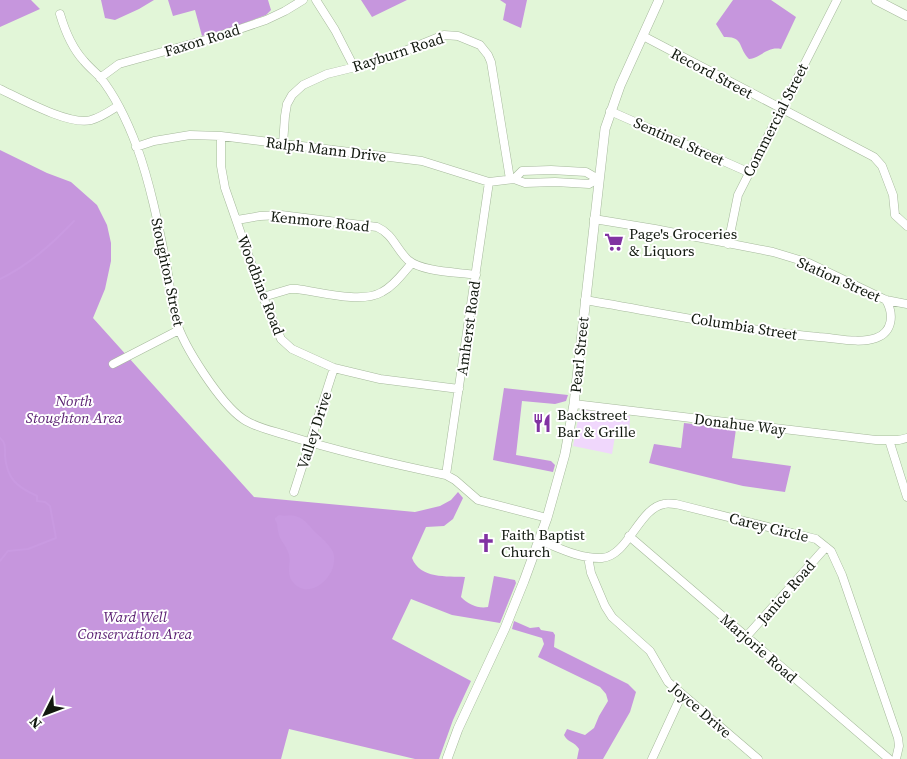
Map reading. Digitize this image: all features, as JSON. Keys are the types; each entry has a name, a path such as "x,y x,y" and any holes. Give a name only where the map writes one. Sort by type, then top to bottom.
{"main road":[{"name":"Pearl Street","path":"447,759 461,721 505,628 547,518 565,454 574,404 603,139 610,111 659,0"},
{"path":"876,0 907,16"}],"street":[{"name":"Faxon Road","path":"100,78 120,64 266,20 303,0"},
{"path":"316,0 336,30 354,68"},
{"name":"Commercial Street","path":"728,244 733,212 748,172 837,0"},
{"name":"Stoughton Street","path":"60,14 66,34 82,60 100,78 118,106 136,147 156,214 172,304 179,330 193,358 223,400 251,424 310,443 367,458 446,474 478,500 547,518"},
{"name":"Rayburn Road","path":"283,144 287,104 292,95 303,86 313,80 391,58 444,35 458,36 480,45 488,55 493,70 512,179"},
{"name":"Record Street","path":"643,36 877,160 882,166 892,195 895,215 907,226"},
{"path":"0,89 59,116 76,121 90,121 118,106"},
{"name":"Sentinel Street","path":"610,111 748,172"},
{"name":"Ralph Mann Drive","path":"136,147 154,141 190,135 221,136 422,161 442,166 468,177 489,182 512,179 525,183 589,184 598,179"},
{"name":"Woodbine Road","path":"221,136 221,166 225,188 263,297 281,339 292,349 334,368 380,379 459,389"},
{"name":"Ralph Mann Drive","path":"512,179 522,171 551,170 586,172 598,179"},
{"name":"Amherst Road","path":"446,474 489,182"},
{"name":"Kenmore Road","path":"237,220 281,215 376,227 390,236 412,263"},
{"name":"Station Street","path":"594,219 773,252 809,263 886,300 904,304"},
{"path":"263,297 290,289 353,297 371,296 386,289 412,263 423,267 476,274"},
{"name":"Columbia Street","path":"585,300 772,333 849,340 868,340 878,337 886,330 895,310 904,304"},
{"path":"886,300 891,308 892,317"},
{"path":"113,364 179,330"},
{"name":"Valley Drive","path":"294,492 334,368"},
{"name":"Donahue Way","path":"574,404 889,440 907,438"},
{"path":"889,440 907,497"},
{"name":"Carey Circle","path":"539,540 588,557 603,558 617,551 656,507 664,504 676,504 811,537 826,546 835,558 842,574 898,738 899,746 896,759"},
{"name":"Marjorie Road","path":"629,536 889,759"},
{"name":"Janice Road","path":"746,637 826,546"},
{"name":"Joyce Drive","path":"588,557 591,573 609,612 645,645 654,656 664,677 758,759"},
{"path":"652,759 682,694"}],"shaded area":[{"path":"580,409 630,416 629,437 615,436 612,454 573,446"},
{"path":"279,515 296,516 303,519 333,552 334,561 328,577 315,588 299,587 290,578 289,555 280,537 275,520"}],"green space":[{"path":"0,0 31,0 40,9 0,27"},
{"path":"101,0 154,0 115,20 105,18"},
{"path":"168,0 268,0 271,10 266,15 223,31 202,36 195,10 173,16"},
{"path":"361,0 407,0 372,17"},
{"path":"500,0 527,0 521,28 503,20 506,4"},
{"path":"733,0 771,0 796,17 781,49 772,49 749,59 735,38 724,37 716,24"},
{"name":"Ward Well Conservation Area","path":"0,150 47,173 71,182 97,205 107,225 111,243 111,261 105,289 93,318 254,497 415,512 440,506 451,500 458,492 463,498 453,519 444,526 426,527 412,558 416,565 421,570 435,575 465,577 461,597 477,607 488,607 494,576 515,580 516,583 500,623 452,615 411,599 392,639 471,681 453,720 439,759 415,759 289,729 281,759 0,759"},
{"path":"504,388 568,395 566,401 555,404 522,401 516,455 551,461 555,465 553,472 493,460"},
{"path":"684,423 736,429 732,458 791,466 785,492 743,486 649,463 654,444 681,448"},
{"path":"514,621 530,628 539,627 541,630 553,632 555,635 554,647 628,684 636,692 630,712 603,759 577,759 579,749 564,735 567,729 585,735 594,728 608,701 606,694 600,687 538,657 544,644 542,638 512,629"}],"waterway":[{"path":"0,279 40,253 74,221"},
{"path":"0,438 5,446 8,471 14,481 37,496 37,501 45,502 50,506 56,538 28,549 8,551 0,561"}],"place":[{"name":"Page's Groceries & Liquors","path":"614,242"},
{"name":"Backstreet Bar & Grille","path":"542,423"},
{"name":"Faith Baptist Church","path":"486,543"}],"park label":[{"name":"North Stoughton Area","path":"74,408"}]}
